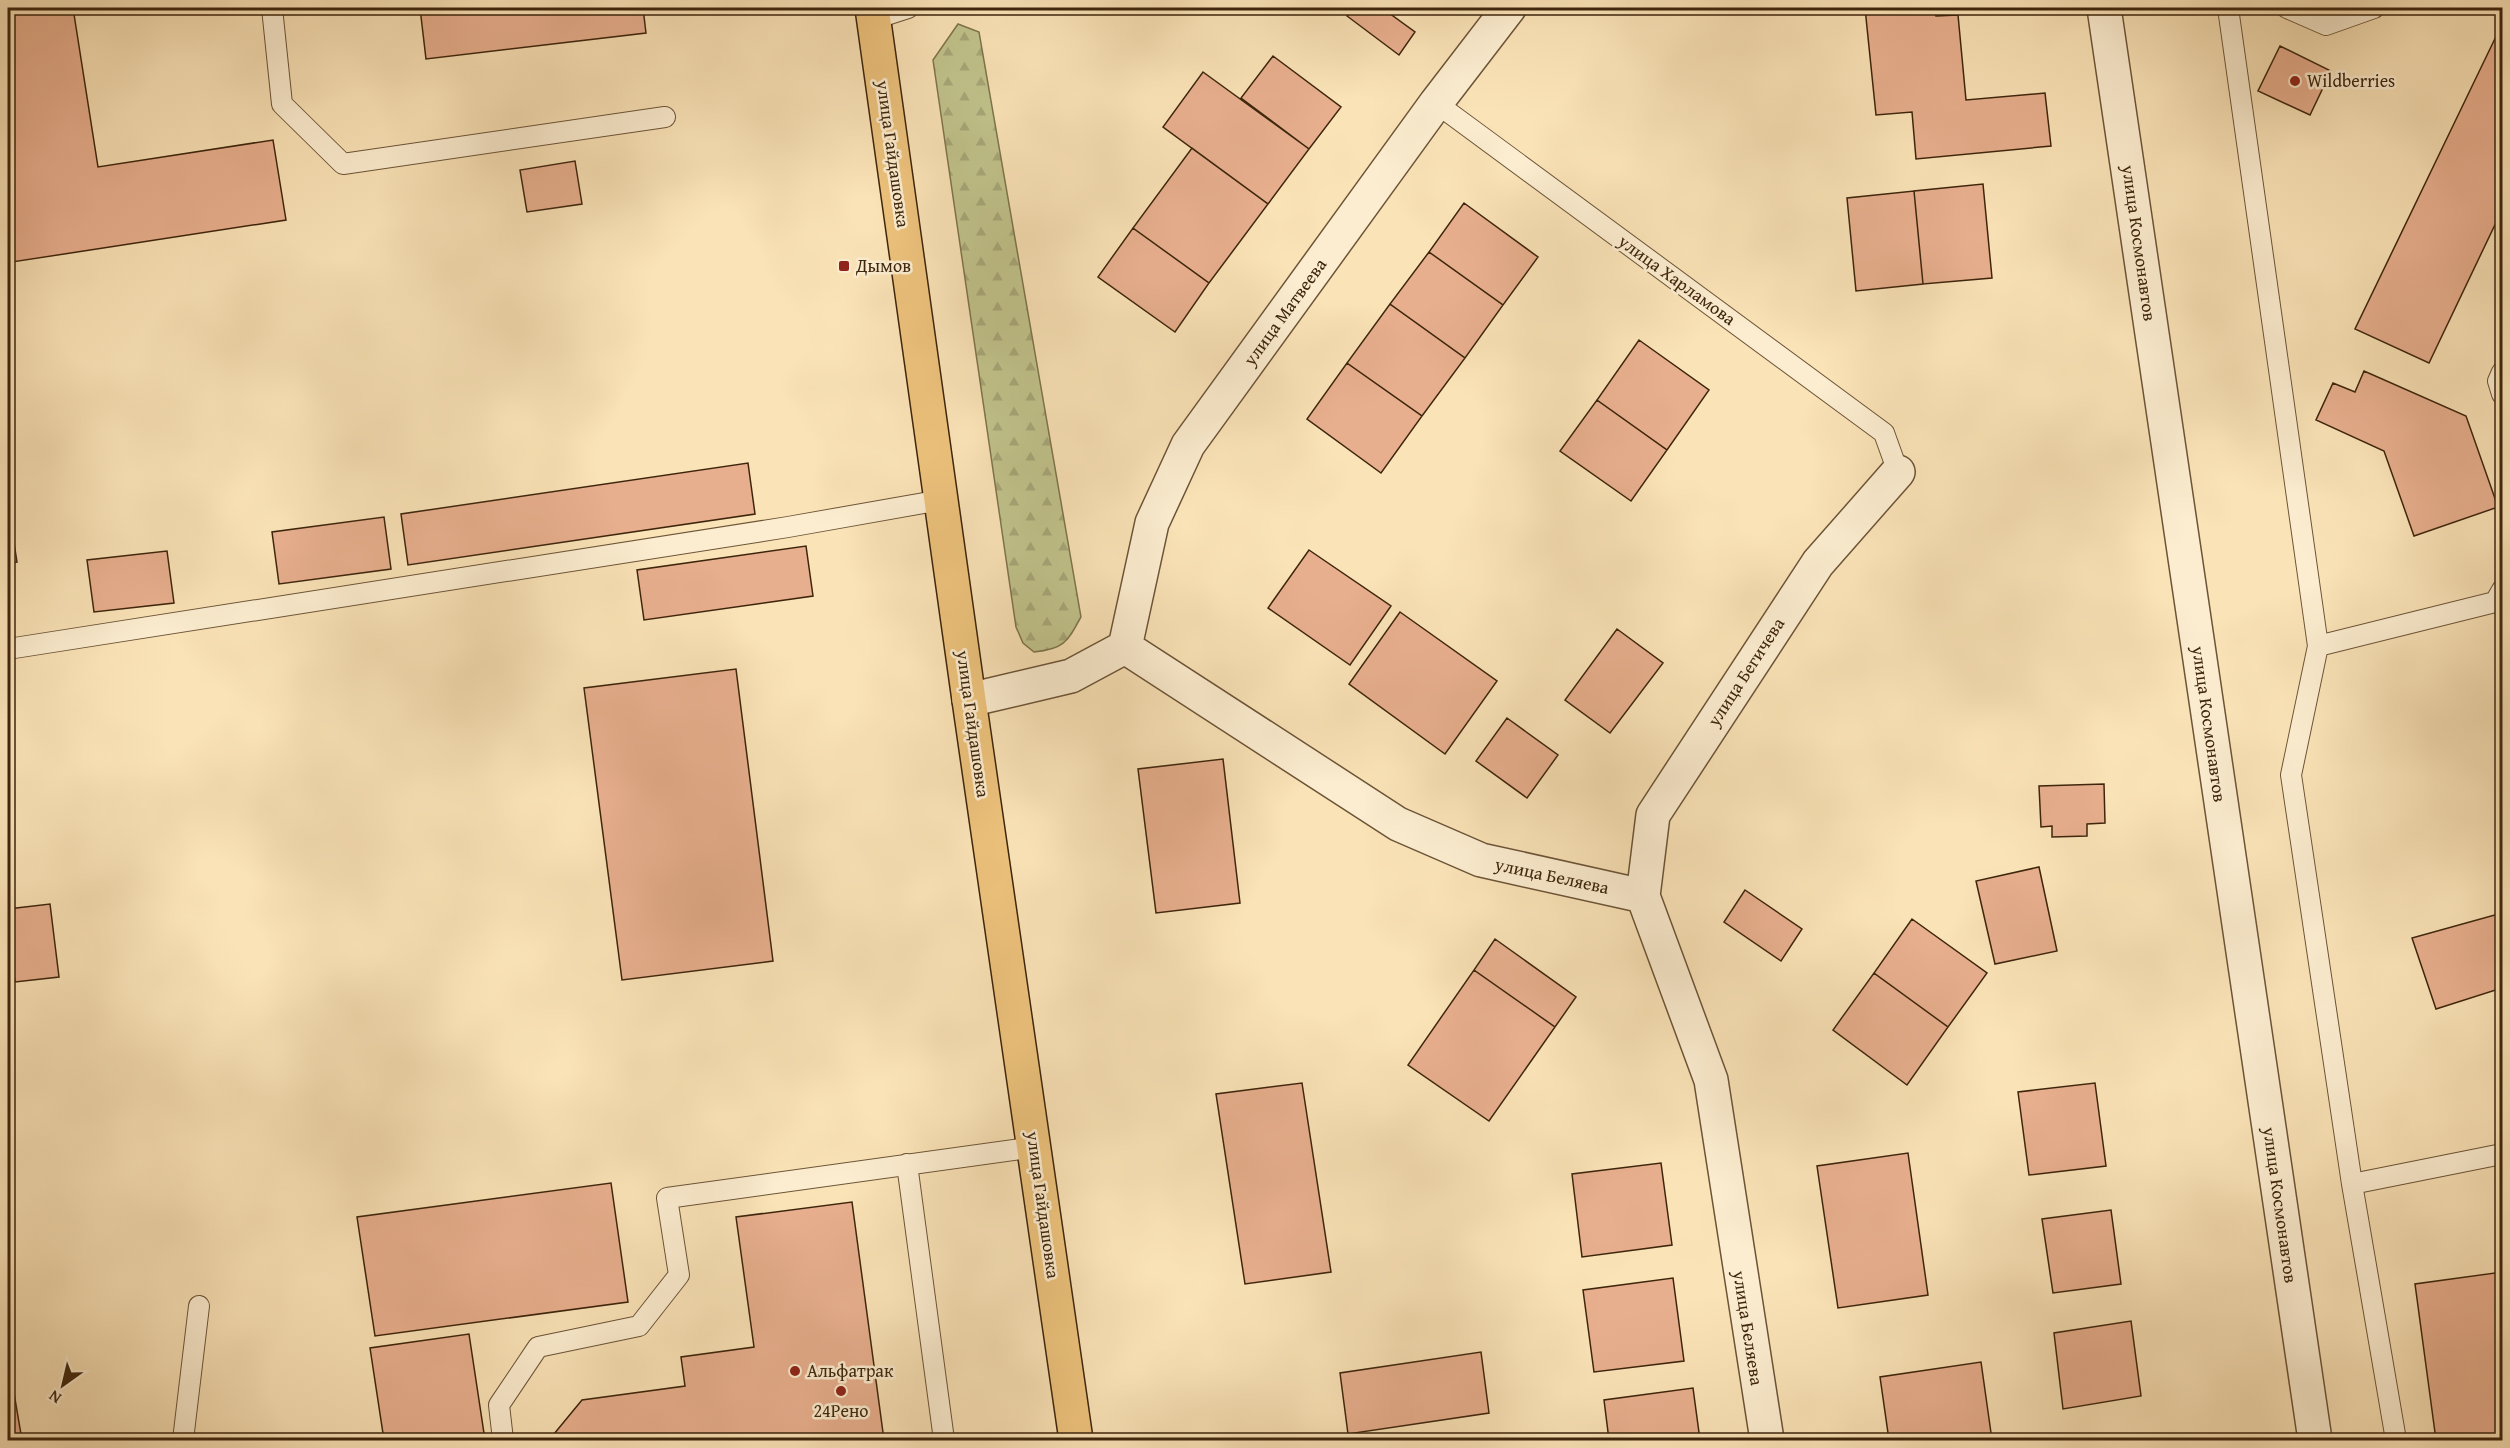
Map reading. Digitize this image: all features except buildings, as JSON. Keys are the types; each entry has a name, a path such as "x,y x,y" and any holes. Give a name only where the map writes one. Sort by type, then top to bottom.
{"main road":[{"name":"улица Гайдашовка","path":"873,13 969,700 1077,1440"}],"street":[{"name":"улица Матвеева","path":"1125,647 1152,523 1188,445 1436,103 1509,8"},
{"name":"улица Космонавтов","path":"2104,8 2315,1440"},
{"name":"улица Бегичева","path":"1643,896 1653,815 1818,563 1898,472"},
{"path":"969,700 1071,676 1125,647"},
{"name":"улица Беляева","path":"1125,647 1398,824 1481,860 1643,896 1711,1080 1767,1440"}],"lane":[{"path":"272,8 282,104 343,164 665,117"},
{"path":"873,13 908,8"},
{"path":"2228,8 2318,646 2291,775 2352,1184 2396,1440"},
{"path":"2288,8 2326,25 2374,8"},
{"name":"улица Харламова","path":"1436,103 1884,433 1898,472"},
{"path":"2502,372 2498,381 2502,394"},
{"path":"8,649 764,531 942,500"},
{"path":"2318,646 2495,602 2502,590"},
{"path":"503,1440 499,1406 538,1347 639,1326 680,1275 667,1198 1035,1147"},
{"path":"2352,1184 2502,1154"},
{"path":"908,1164 945,1440"},
{"path":"183,1440 199,1306"}],"green space":[{"path":"958,24 979,32 1081,617 1068,639 1063,643 1052,649 1034,652 1023,643 1016,627 933,60"}],"place":[{"name":"Wildberries","path":"2295,81"},
{"name":"Дымов","path":"844,266"},
{"name":"Альфатрак","path":"795,1371"},
{"name":"24Рено","path":"841,1391"}]}
